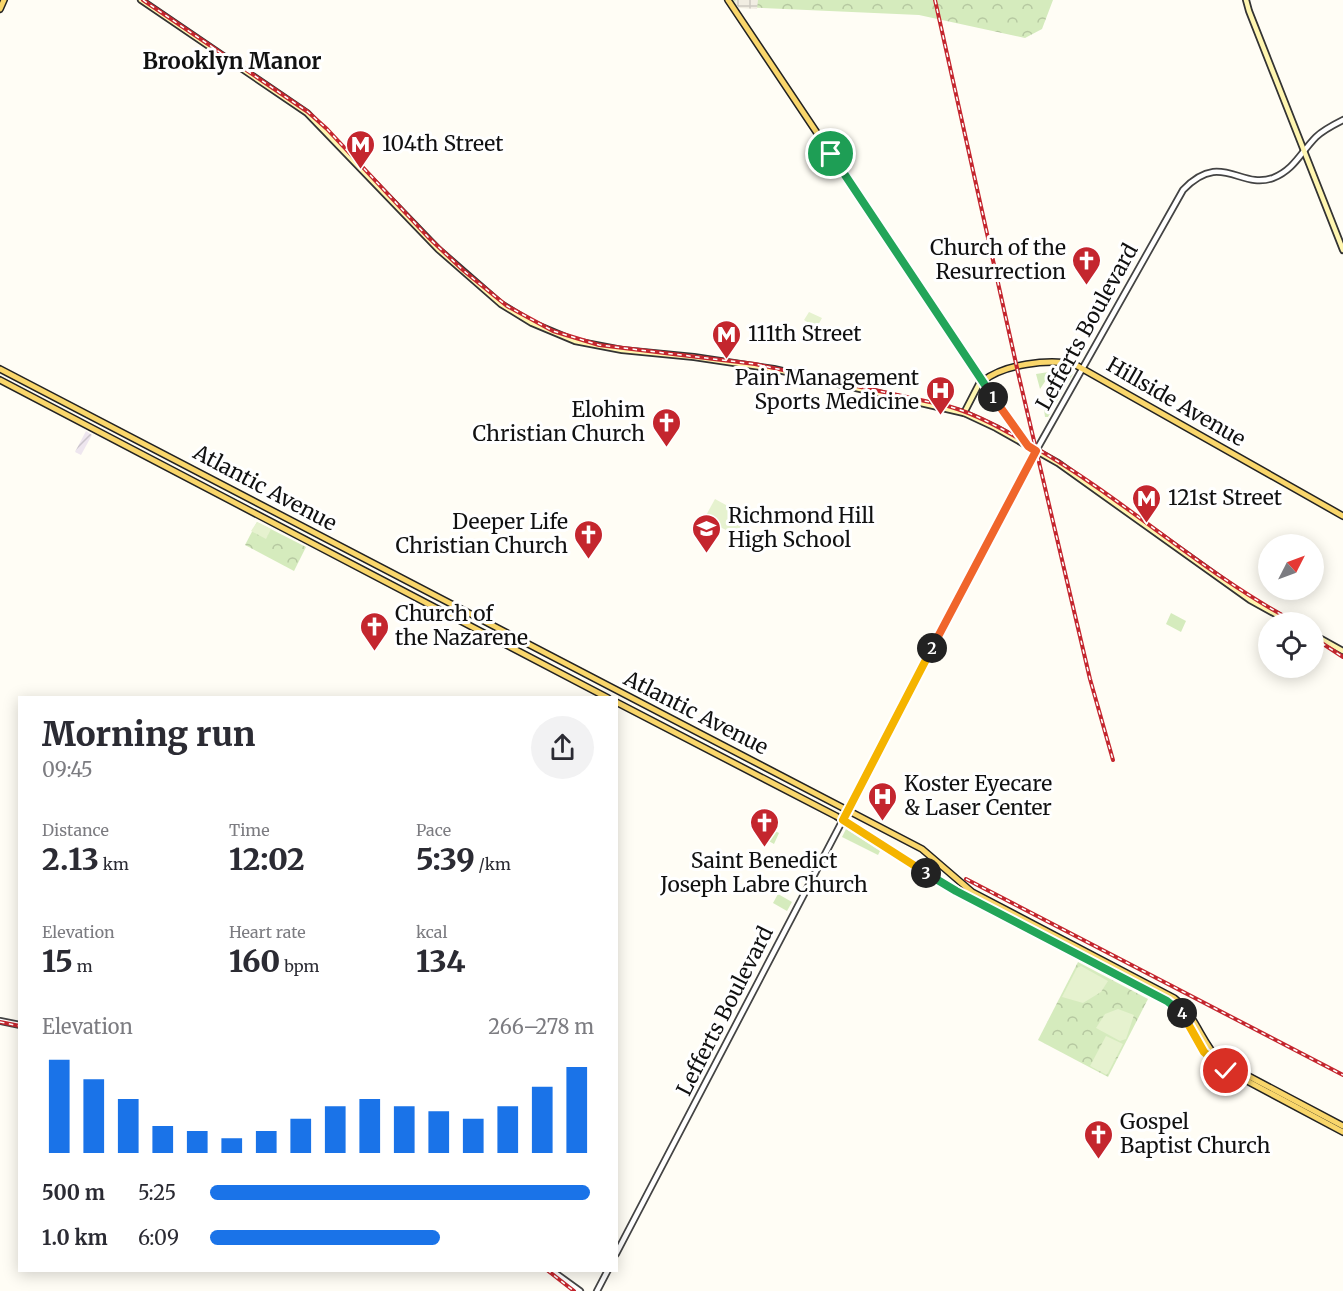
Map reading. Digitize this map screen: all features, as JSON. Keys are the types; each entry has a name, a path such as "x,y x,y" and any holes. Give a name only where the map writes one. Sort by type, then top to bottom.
{"main road":[{"path":"0,9 4,0"},
{"path":"141,0 307,113 446,257 501,304 532,323 579,342 619,350 694,357 774,369 964,413 1008,434 1091,485 1243,595 1273,612"},
{"path":"728,0 1028,446"},
{"path":"1246,0 1343,250"},
{"name":"Hillside Avenue","path":"983,381 1013,368 1050,362 1064,362 1083,368 1343,516"},
{"name":"Atlantic Avenue","path":"0,369 922,849 975,894 1174,998 1191,1015 1207,1046 1220,1061 1343,1126"},
{"name":"Atlantic Avenue","path":"0,380 604,696"},
{"path":"964,413 979,384 983,381"},
{"path":"1008,434 1013,425"},
{"path":"1324,641 1343,651"},
{"name":"Atlantic Avenue","path":"618,703 843,820 956,891 1171,1003 1186,1018 1204,1052 1219,1066 1343,1132"}],"street":[{"name":"Lefferts Boulevard","path":"618,1250 1036,451 1184,190 1191,182 1204,174 1219,172 1250,179 1272,178 1292,166 1315,138 1343,120"},
{"path":"0,1021 18,1025"},
{"path":"554,1272 580,1291"},
{"path":"597,1291 607,1272"}],"shaded area":[{"path":"736,0 758,0 757,9 739,8 734,2"},
{"path":"86,431 92,435 81,455 75,452"}],"green space":[{"path":"723,0 1053,0 1042,29 1025,38 919,15 740,7"},
{"path":"809,312 822,318 814,329 807,326 809,323 804,320"},
{"path":"1055,371 1051,382 1046,380 1040,389 1036,374"},
{"path":"1060,371 1073,374 1065,387 1056,382"},
{"path":"1059,387 1064,389 1048,417 1045,417 1043,402 1049,406"},
{"path":"715,499 746,516 736,535 704,519"},
{"path":"257,522 306,547 294,571 245,545"},
{"path":"257,522 271,529 266,539 251,531"},
{"path":"1171,613 1186,621 1181,632 1166,624"},
{"path":"761,824 779,833 774,844 756,834"},
{"path":"846,829 880,851 878,855 842,837"},
{"path":"778,894 792,902 787,911 773,903"},
{"path":"1078,962 1148,999 1108,1077 1038,1040"},
{"path":"1081,966 1108,981 1101,992 1083,1003 1062,997 1077,968"},
{"path":"1118,1009 1134,1015 1126,1039 1120,1041 1096,1028 1105,1014"},
{"path":"1106,1036 1123,1044 1107,1075 1090,1066"}],"railway":[{"path":"143,0 308,112 327,129 428,237 464,271 507,306 553,331 599,345 755,364 948,406 971,414 1068,467 1196,559 1277,612"},
{"path":"935,0 1019,377 1090,679 1113,760"},
{"path":"1324,645 1343,657"},
{"path":"966,879 1343,1075"},
{"path":"0,1022 18,1026"},
{"path":"550,1272 574,1291"}],"place":[{"name":"104th Street","path":"361,170"},
{"name":"Church of the Resurrection","path":"1087,286"},
{"name":"111th Street","path":"727,360"},
{"name":"Pain Management Sports Medicine","path":"940,416"},
{"name":"Elohim Christian Church","path":"666,448"},
{"name":"121st Street","path":"1147,524"},
{"name":"Richmond Hill High School","path":"707,554"},
{"name":"Deeper Life Christian Church","path":"589,560"},
{"name":"Church of the Nazarene","path":"374,652"},
{"name":"Koster Eyecare & Laser Center","path":"883,822"},
{"name":"Saint Benedict Joseph Labre Church","path":"764,848"},
{"name":"Gospel Baptist Church","path":"1099,1160"}],"district":[{"name":"Brooklyn Manor","path":"232,61"}],"route":[{"path":"831,154 990,393 1028,446 1036,451 843,820 956,891 1174,1005 1186,1018 1204,1052 1226,1071"}]}
